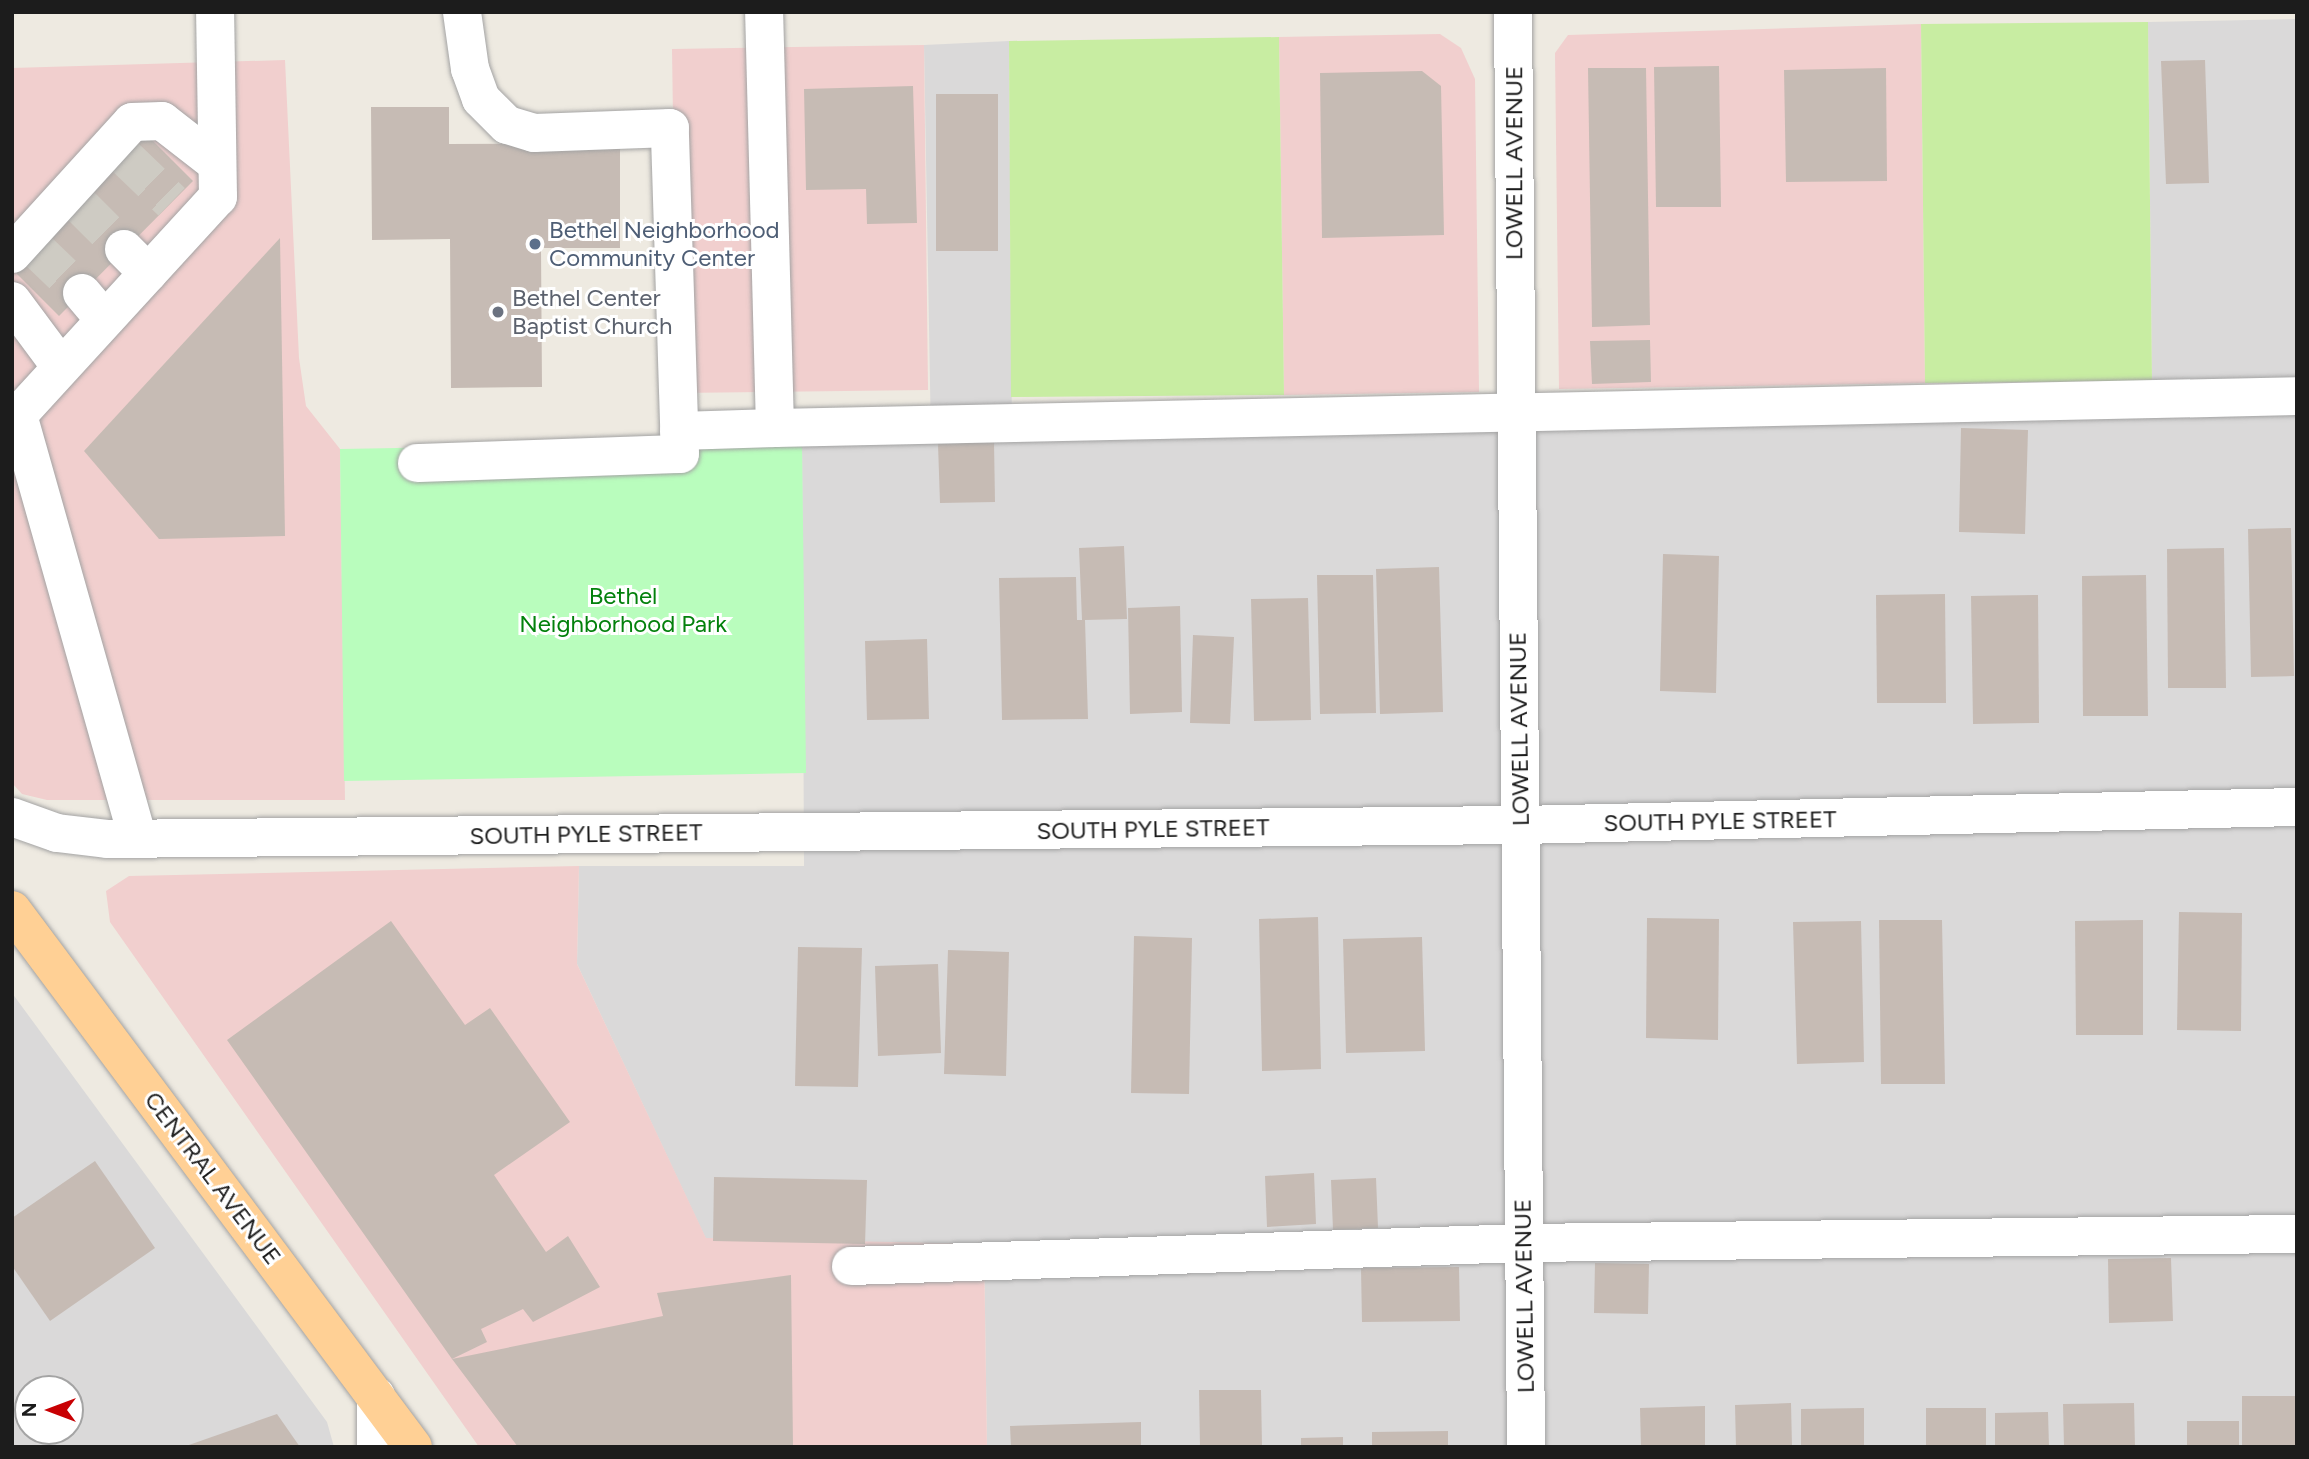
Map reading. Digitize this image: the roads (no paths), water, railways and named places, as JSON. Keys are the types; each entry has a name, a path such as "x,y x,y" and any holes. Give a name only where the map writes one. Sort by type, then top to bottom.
{"main road":[{"name":"CENTRAL AVENUE","path":"12,910 413,1447"}],"street":[{"path":"138,838 15,415 61,367 93,307 183,212 218,197 215,12"},
{"path":"417,463 680,454 670,128 534,133 507,124 481,99 470,69 462,12"},
{"path":"764,12 775,428"},
{"name":"LOWELL AVENUE","path":"1513,12 1514,410 1521,825 1526,1447"},
{"path":"24,247 118,151 132,122 162,121 216,163"},
{"path":"12,301 61,367"},
{"path":"679,431 1514,410 2297,396"},
{"name":"SOUTH PYLE STREET","path":"12,817 57,833 138,838 1521,825 2297,807"},
{"path":"851,1266 1523,1243 2297,1234"},
{"path":"376,1395 376,1447"}],"tunnel":[{"path":"124,156 172,202"},
{"path":"79,204 124,249"},
{"path":"35,248 82,293"}],"place":[{"name":"Bethel Neighborhood Community Center","path":"535,244"},
{"name":"Bethel Center Baptist Church","path":"498,312"}],"park label":[{"name":"Bethel Neighborhood Park","path":"623,610"}]}
